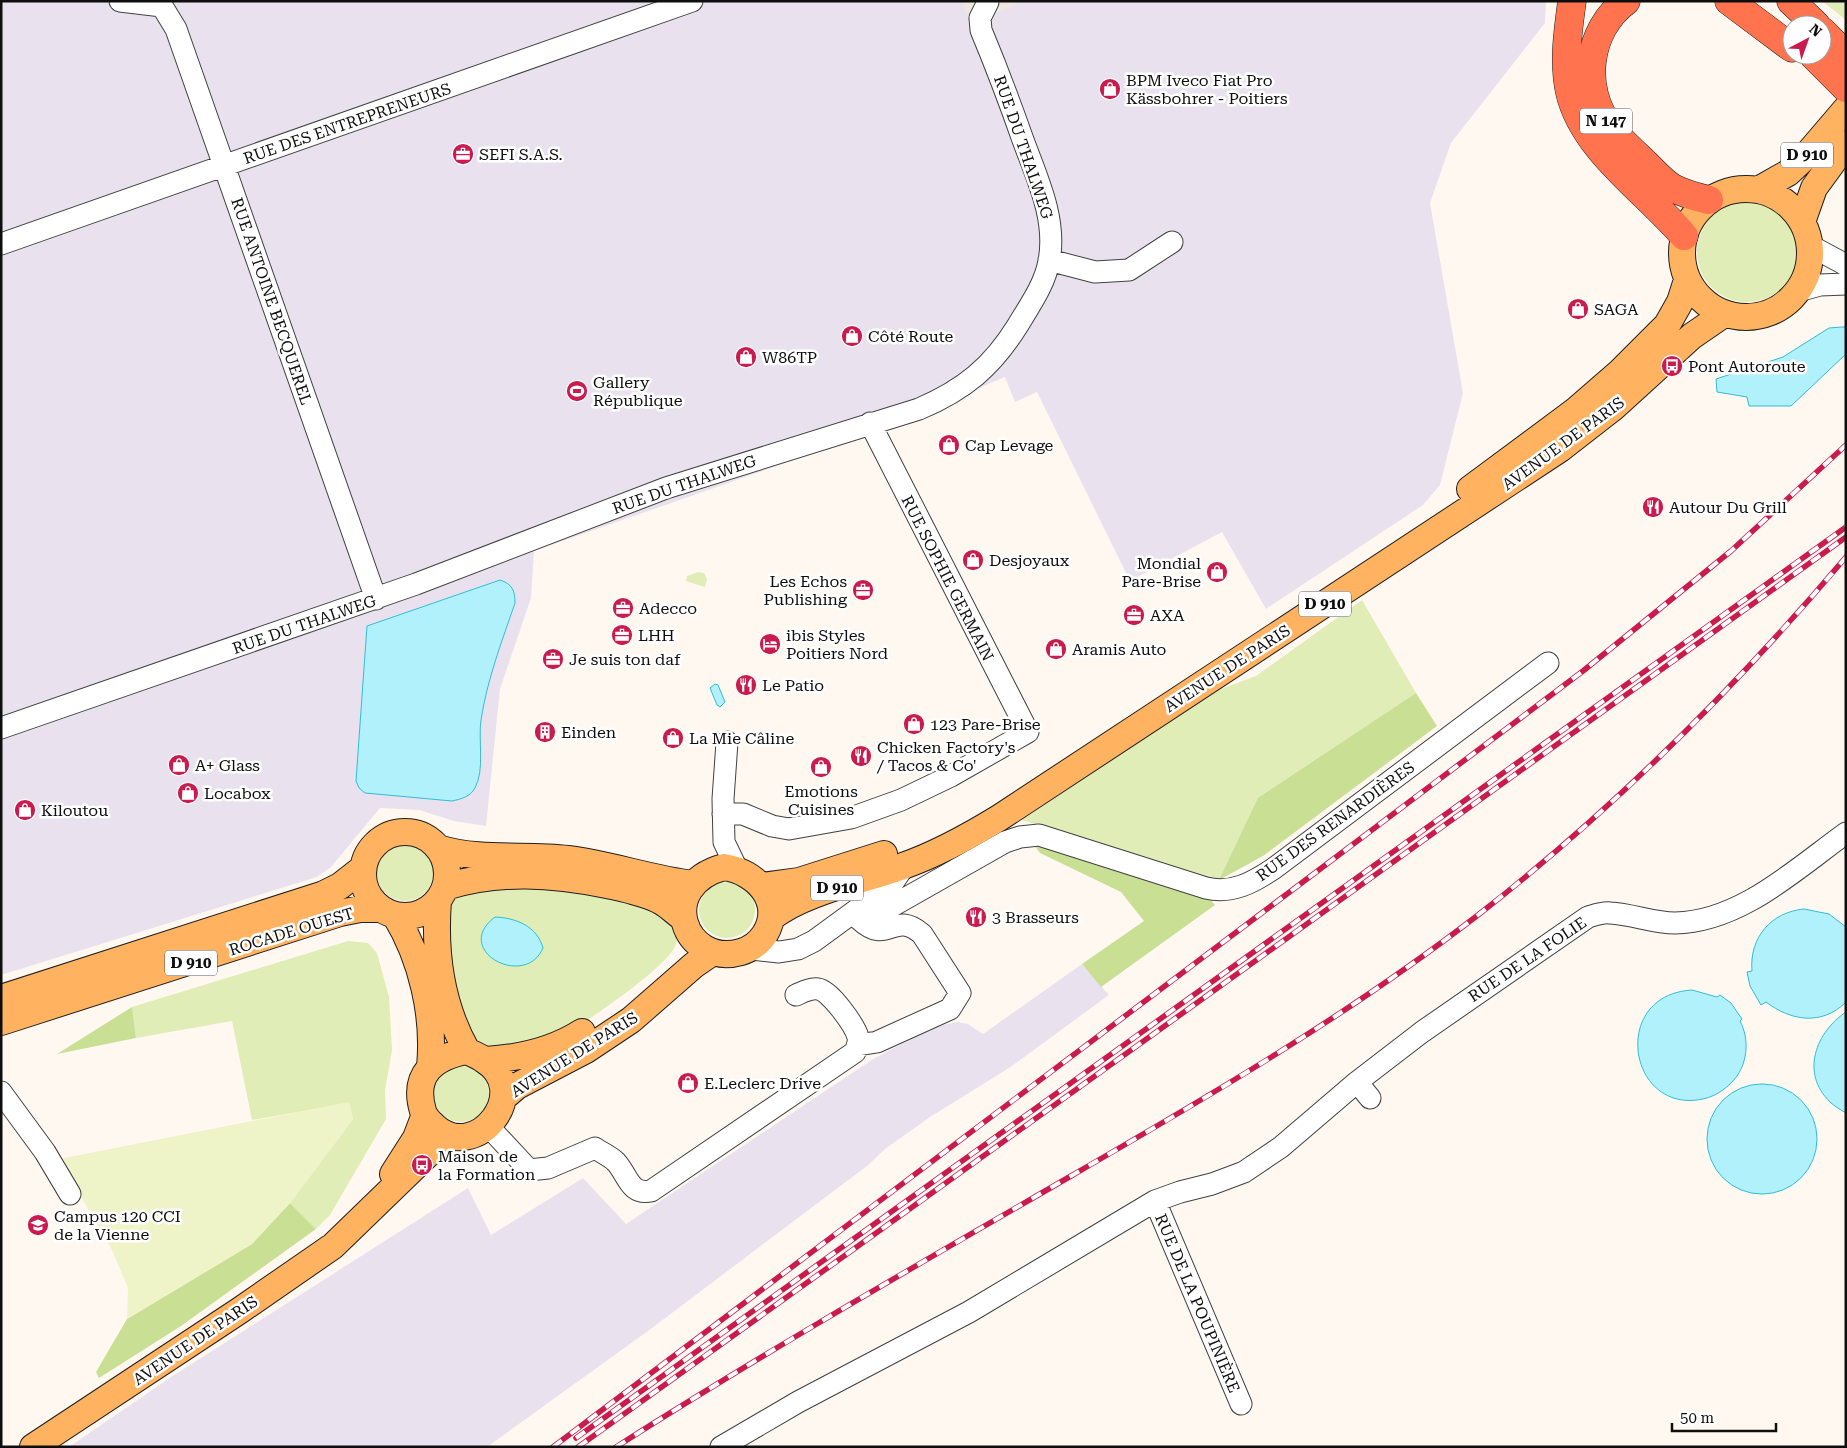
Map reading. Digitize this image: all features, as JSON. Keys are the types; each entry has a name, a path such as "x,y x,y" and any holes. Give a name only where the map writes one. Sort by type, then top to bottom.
{"highway":[{"path":"1572,1 1568,32 1567,74 1578,117 1601,150 1684,236"},
{"name":"N 147","path":"1626,1 1604,25 1594,49 1591,82 1597,105 1609,127 1667,184 1688,195 1709,200"},
{"path":"1729,1 1782,41"},
{"path":"1757,1 1782,25"},
{"path":"1791,1 1806,15"},
{"path":"1832,65 1846,88"}],"main road":[{"name":"D 910","path":"1758,190 1788,173 1805,157 1846,109"},
{"name":"D 910","path":"1806,233 1814,188 1846,144"},
{"path":"1734,190 1758,190 1784,202 1806,233 1807,273 1798,290 1785,304 1773,311 1742,318 1724,314 1709,306 1697,295 1687,280 1682,250 1684,236 1690,220 1709,200 1734,190"},
{"name":"AVENUE DE PARIS","path":"762,886 799,881 894,850 968,818 1308,598 1450,503 1574,411 1621,371 1667,324 1680,302 1687,280"},
{"name":"AVENUE DE PARIS","path":"772,917 797,901 905,866 952,846 999,818 1462,516 1593,425 1692,336 1724,314"},
{"path":"394,833 418,834 430,840 438,848 445,860 448,874 442,894 435,937 438,965 451,1016 476,1056 500,1077 503,1098 499,1112 489,1127 472,1135 452,1136 438,1129 424,1117 419,1099 422,1082 430,1067 432,1051 426,997 409,938 388,912 366,891 363,868 373,846 394,833"},
{"path":"388,912 419,914 442,894 493,876 521,875 575,878 627,889 644,895 661,902 686,926 699,945 713,952 732,955 751,949 764,935 772,917 770,900 762,886 750,875 737,869 724,867 701,877 670,881 585,862 459,854 438,848"},
{"name":"ROCADE OUEST","path":"1,998 324,894 340,886 363,868"},
{"path":"686,926 684,899 701,877"},
{"name":"ROCADE OUEST","path":"1,1022 340,913 360,909 388,912"},
{"name":"AVENUE DE PARIS","path":"476,1056 530,1054 557,1046 579,1034 625,1002 665,969 681,952 686,926"},
{"name":"AVENUE DE PARIS","path":"503,1098 517,1086 586,1050 631,1020 694,965 713,952"},
{"path":"430,1067 447,1055 476,1056"},
{"name":"AVENUE DE PARIS","path":"353,1227 401,1163 416,1138 424,1117"},
{"name":"AVENUE DE PARIS","path":"33,1447 333,1246 428,1154 452,1136"}],"street":[{"name":"RUE ANTOINE BECQUEREL","path":"120,1 162,6 176,29 376,599"},
{"name":"RUE DES ENTREPRENEURS","path":"1,244 692,1"},
{"name":"RUE DU THALWEG","path":"1,728 376,599 666,488 919,409 949,396 977,376 1008,342 1034,300 1050,260 1051,226 1044,196 981,30 980,18 988,1"},
{"path":"1806,233 1846,265"},
{"path":"1050,260 1095,272 1130,270 1172,242"},
{"path":"1798,290 1820,285 1846,284"},
{"name":"RUE SOPHIE GERMAIN","path":"723,814 743,814 772,826 789,829 851,818 901,800 951,776 1028,732 870,423"},
{"name":"RUE DES RENARDIÈRES","path":"856,916 878,915 977,857 1020,837 1039,835 1215,890 1237,888 1249,884 1274,868 1548,663"},
{"path":"727,742 723,814 724,842 737,869"},
{"name":"RUE DE LA FOLIE","path":"1382,1062 1546,944 1588,917 1609,913 1674,923 1708,919 1749,900 1846,833"},
{"path":"701,877 724,842"},
{"name":"RUE DES RENARDIÈRES","path":"751,949 779,952 798,949 814,941 856,916 892,884 905,866"},
{"path":"856,916 875,931 881,931 900,924 915,928 922,934 960,993 950,1009 878,1042 858,1045"},
{"path":"489,1127 529,1170 556,1165 595,1148 616,1162 629,1184 634,1188 645,1192 651,1191 855,1052 858,1045 858,1035 833,998 826,991 819,989 808,990 796,995"},
{"name":"RUE DE LA POUPINIÈRE","path":"1241,1404 1155,1201 1244,1172 1281,1147 1382,1062"},
{"path":"1356,1082 1370,1098"},
{"path":"1,1092 45,1152 70,1194"},
{"path":"721,1447 798,1402 969,1312 1155,1201"}],"shaded area":[{"path":"1,1 1546,1 1545,23 1451,143 1430,203 1463,393 1440,485 1423,505 1266,609 1222,532 1130,581 1037,392 1015,402 1005,377 885,428 534,551 531,598 500,689 486,826 454,821 419,810 380,808 331,867 317,877 1,975"},
{"path":"962,1 1023,1 971,24"},
{"path":"1082,964 1109,995 1009,1068 930,1117 885,1149 867,1166 648,1331 487,1447 69,1447 171,1377 468,1188 491,1235 583,1178 626,1224 873,1059 934,1027 957,1022 968,1024 983,1034"}],"green space":[{"path":"1822,1 1846,1 1846,20"},
{"path":"1747,202 1766,206 1782,217 1793,233 1797,252 1793,271 1782,287 1766,298 1747,302 1728,298 1712,287 1701,271 1697,252 1701,233 1712,217 1728,206"},
{"path":"698,572 704,573 707,579 705,587 686,581 687,576"},
{"path":"1362,600 1416,693 1259,798 1219,880 1192,876 1016,818 1221,689 1256,676"},
{"path":"1416,693 1437,726 1263,856 1219,880 1258,798"},
{"path":"1031,841 1207,896 1215,905 1101,987 1082,964 1144,921 1121,892 1040,853"},
{"path":"405,845 416,847 425,853 431,862 433,873 431,884 425,893 416,899 405,901 394,899 385,893 379,884 377,873 379,862 385,853 394,847"},
{"path":"521,882 647,904 677,928 675,947 665,960 636,985 568,1032 541,1043 485,1052 459,1021 442,912 451,898"},
{"path":"727,882 738,884 747,890 753,899 755,910 753,921 747,930 738,936 727,938 716,936 707,930 701,921 699,910 701,899 707,890 716,884"},
{"path":"348,941 368,943 377,953 389,997 392,1050 385,1090 386,1119 330,1215 316,1229 290,1203 353,1119 349,1103 252,1120 232,1021 136,1038 132,1007"},
{"path":"132,1007 136,1038 57,1054"},
{"path":"461,1066 472,1068 481,1074 487,1083 489,1094 487,1105 481,1114 472,1120 461,1122 450,1120 441,1114 435,1105 433,1094 435,1083 441,1074 450,1068"},
{"path":"349,1102 353,1119 290,1203 252,1244 127,1319 128,1288 112,1250 59,1159"},
{"path":"290,1203 316,1229 181,1326 99,1378 96,1372 127,1319 252,1244"}],"water":[{"path":"1846,327 1846,354 1791,406 1749,406 1747,397 1717,392 1716,379 1783,357 1829,328"},
{"path":"500,580 512,588 515,603 487,690 480,728 480,772 475,788 468,796 452,801 365,793 359,788 356,781 367,626"},
{"path":"715,684 718,685 725,702 720,707 717,705 710,688"},
{"path":"1804,909 1829,914 1846,927 1846,1002 1837,1010 1817,1018 1796,1017 1766,1002 1761,1005 1750,986 1747,972 1752,971 1754,948 1758,938 1772,921 1792,911"},
{"path":"495,917 518,921 536,934 543,948 534,960 522,966 508,965 496,961 486,952 481,942 484,930"},
{"path":"1692,990 1717,997 1720,995 1731,1003 1742,1019 1740,1021 1745,1035 1746,1049 1741,1070 1730,1084 1722,1090 1713,1096 1703,1099 1678,1099 1658,1089 1645,1073 1638,1052 1639,1031 1648,1011 1666,997"},
{"path":"1846,1012 1846,1113 1832,1103 1821,1091 1816,1079 1814,1066 1815,1054 1827,1030 1835,1020"},
{"path":"1762,1084 1783,1088 1801,1100 1813,1118 1817,1139 1813,1160 1801,1178 1783,1190 1762,1194 1741,1190 1723,1178 1711,1160 1707,1139 1711,1118 1723,1100 1741,1088"}],"railway":[{"path":"553,1447 1583,671 1731,551 1846,445"},
{"path":"576,1438 1846,527"},
{"path":"578,1447 1846,537"},
{"path":"616,1447 785,1343 1228,1084 1330,1020 1430,951 1528,875 1625,790 1717,700 1804,606 1846,557"}],"place":[{"name":"BPM Iveco Fiat Pro Kässbohrer - Poitiers","path":"1110,89"},
{"name":"SEFI S.A.S.","path":"463,154"},
{"name":"SAGA","path":"1578,309"},
{"name":"Côté Route","path":"852,336"},
{"name":"W86TP","path":"746,357"},
{"name":"Pont Autoroute","path":"1672,366"},
{"name":"Gallery République","path":"577,391"},
{"name":"Cap Levage","path":"949,445"},
{"name":"Autour Du Grill","path":"1653,507"},
{"name":"Desjoyaux","path":"973,560"},
{"name":"Mondial Pare-Brise","path":"1217,572"},
{"name":"Les Echos Publishing","path":"863,590"},
{"name":"Adecco","path":"623,608"},
{"name":"AXA","path":"1134,615"},
{"name":"LHH","path":"622,635"},
{"name":"ibis Styles Poitiers Nord","path":"770,644"},
{"name":"Aramis Auto","path":"1056,649"},
{"name":"Je suis ton daf","path":"553,659"},
{"name":"Le Patio","path":"746,685"},
{"name":"123 Pare-Brise","path":"914,724"},
{"name":"Einden","path":"545,732"},
{"name":"La Mie Câline","path":"673,738"},
{"name":"Chicken Factory's / Tacos & Co'","path":"861,756"},
{"name":"A+ Glass","path":"179,765"},
{"name":"Emotions Cuisines","path":"821,767"},
{"name":"Locabox","path":"188,793"},
{"name":"Kiloutou","path":"25,810"},
{"name":"3 Brasseurs","path":"976,917"},
{"name":"E.Leclerc Drive","path":"688,1083"},
{"name":"Maison de la Formation","path":"422,1165"},
{"name":"Campus 120 CCI de la Vienne","path":"38,1225"}]}
